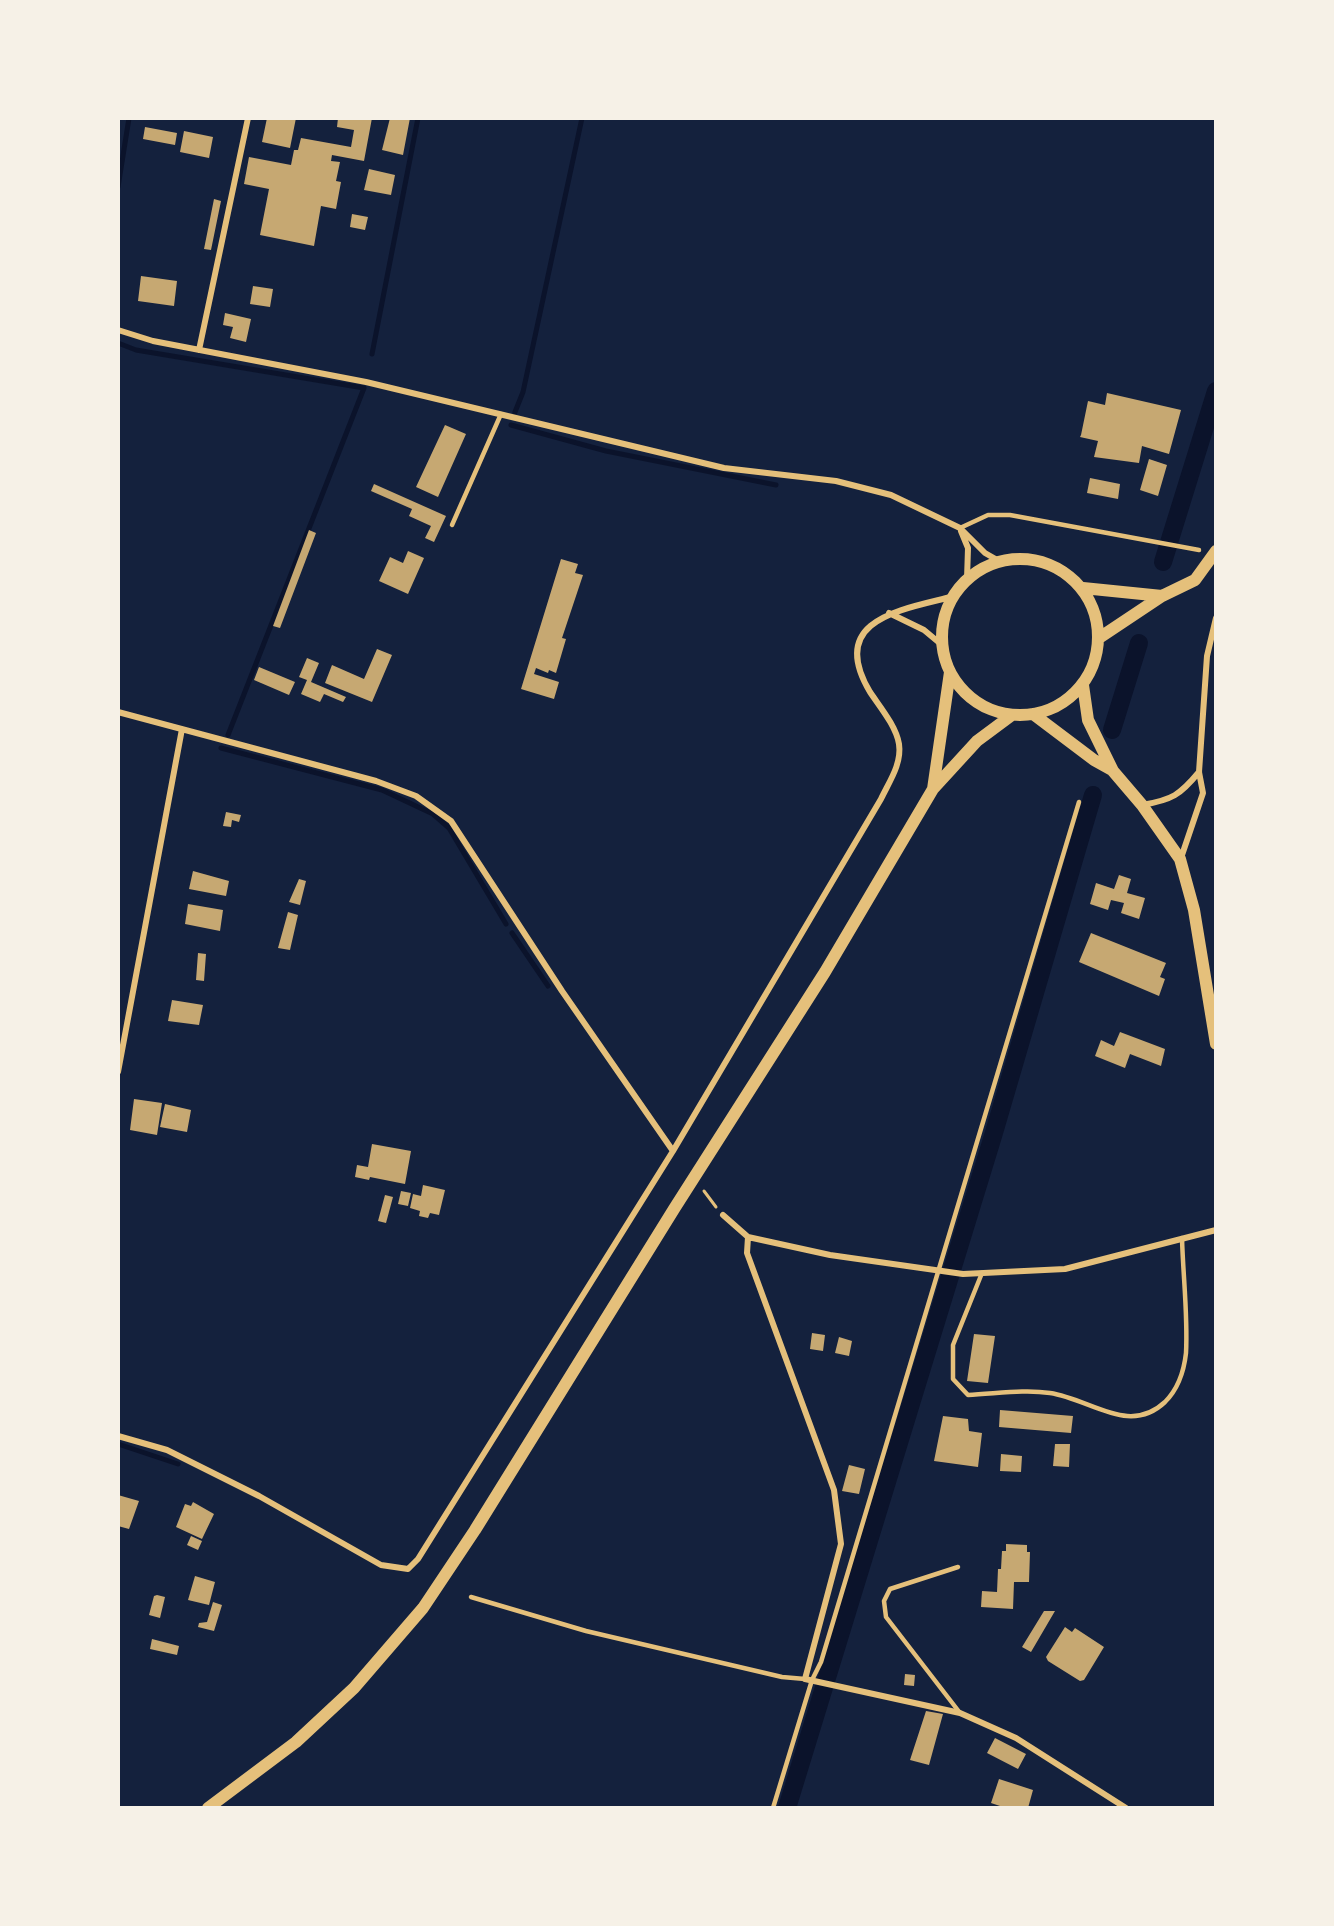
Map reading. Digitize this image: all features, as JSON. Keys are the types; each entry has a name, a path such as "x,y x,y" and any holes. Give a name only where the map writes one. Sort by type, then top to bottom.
{"main road":[{"path":"1099,638 1162,596 1195,580 1215,551"},
{"path":"1022,558 1045,562 1066,572 1083,588 1095,612 1099,638 1095,663 1083,685 1061,705 1033,714 1012,715 993,710 976,701 961,688 950,672 942,645 943,622 951,597 967,579 982,568 999,561 1022,558"},
{"path":"1083,588 1162,596"},
{"path":"933,789 950,672"},
{"path":"1083,685 1088,720 1113,771 1142,805 1180,860 1194,910 1215,1044"},
{"path":"1033,714 1094,760 1113,771"},
{"path":"208,1808 264,1768 312,1727 376,1665 423,1608 475,1530 825,972 933,789 977,741 1012,715"}],"street":[{"path":"199,350 248,118"},
{"path":"118,330 153,341 366,382 724,468 836,481 891,495 960,528 985,554 999,561"},
{"path":"960,528 968,548 967,579"},
{"path":"118,1436 167,1450 259,1496 381,1565 408,1569 427,1546 673,1151 874,810 898,764 899,743 861,676 857,650 862,633 873,622 888,613 951,597"},
{"path":"888,613 924,630 942,645"},
{"path":"1180,860 1203,794 1199,772 1207,656 1215,618"},
{"path":"118,712 376,781 416,796 451,821 562,991 673,1151"},
{"path":"118,1072 182,729"},
{"path":"1142,805 1167,801 1178,794 1199,772"},
{"path":"723,1215 748,1238 830,1255 963,1274 1065,1269 1215,1230"},
{"path":"748,1238 747,1253 834,1490 841,1544 811,1680 960,1713 1016,1738 1126,1808"}],"lane":[{"path":"452,525 501,414"},
{"path":"960,528 988,515 1010,515 1198,550"},
{"path":"773,1808 811,1680 821,1662 1079,802"},
{"path":"982,1273 953,1346 953,1379 968,1395 1048,1393 1074,1398 1121,1416 1143,1417 1163,1404 1175,1391 1182,1372 1186,1352 1182,1238"},
{"path":"958,1567 890,1589 884,1601 886,1617 960,1713"},
{"path":"471,1597 586,1631 782,1677 811,1680"}],"building":[{"path":"267,118 296,118 290,148 262,142"},
{"path":"338,118 372,118 364,161 332,155 331,161 340,162 336,181 341,182 336,209 321,206 314,246 260,235 269,189 244,184 249,157 291,165 294,150 298,150 301,138 351,147 354,130 337,127"},
{"path":"390,118 410,118 403,155 382,150"},
{"path":"145,127 177,133 175,145 143,139"},
{"path":"184,131 213,137 209,158 180,152"},
{"path":"369,169 395,175 391,195 364,190"},
{"path":"214,199 221,201 211,250 204,249"},
{"path":"352,214 368,217 365,230 350,227"},
{"path":"141,276 177,281 174,306 138,301"},
{"path":"253,286 273,289 270,307 250,304"},
{"path":"225,313 251,319 246,342 230,338 233,327 223,325"},
{"path":"1107,393 1181,410 1169,454 1142,446 1139,463 1094,457 1098,441 1080,437 1088,401 1105,405"},
{"path":"445,425 466,434 438,497 416,487"},
{"path":"1149,459 1167,465 1158,496 1140,490"},
{"path":"1090,478 1120,484 1118,499 1087,493"},
{"path":"374,484 446,516 434,542 425,538 431,526 409,516 412,509 371,491"},
{"path":"309,530 316,533 280,628 273,626"},
{"path":"408,551 424,558 408,594 379,581 390,557 403,563"},
{"path":"561,559 578,564 575,573 583,575 562,638 566,639 556,673 549,670 548,673 536,668 534,674 559,682 554,699 521,689"},
{"path":"377,649 392,655 372,702 325,683 332,665 364,679"},
{"path":"307,658 319,663 311,682 346,697 343,702 324,694 320,702 301,694 307,680 299,677"},
{"path":"259,667 295,682 289,695 254,680"},
{"path":"226,812 241,815 239,822 232,820 231,827 223,826"},
{"path":"193,871 229,881 226,896 189,889"},
{"path":"1119,875 1131,879 1127,893 1145,898 1139,919 1121,913 1124,903 1111,900 1108,910 1090,904 1096,883 1114,889"},
{"path":"299,879 306,881 300,905 289,902"},
{"path":"188,904 223,910 220,931 185,924"},
{"path":"288,912 298,915 290,950 278,948"},
{"path":"1091,933 1166,963 1160,977 1165,979 1159,996 1079,962"},
{"path":"198,953 206,954 204,981 196,980"},
{"path":"172,1000 203,1005 199,1025 168,1021"},
{"path":"1120,1032 1165,1049 1161,1066 1130,1054 1125,1068 1095,1056 1101,1040 1114,1046"},
{"path":"134,1099 162,1103 157,1135 130,1130"},
{"path":"165,1104 191,1110 187,1132 160,1127"},
{"path":"372,1144 411,1151 405,1184 370,1177 369,1180 355,1177 357,1165 368,1167"},
{"path":"423,1185 445,1190 439,1215 430,1213 428,1218 419,1216 420,1211 410,1208 413,1194 421,1196"},
{"path":"401,1191 411,1193 408,1206 398,1204"},
{"path":"385,1195 393,1197 386,1223 378,1221"},
{"path":"812,1333 825,1335 823,1351 810,1349"},
{"path":"974,1334 995,1336 988,1383 967,1381"},
{"path":"839,1337 852,1341 849,1356 835,1353"},
{"path":"1000,1410 1073,1416 1071,1433 999,1427"},
{"path":"943,1416 968,1419 969,1431 982,1433 978,1467 934,1461"},
{"path":"1055,1444 1070,1444 1069,1467 1053,1466"},
{"path":"1001,1454 1022,1456 1021,1472 1000,1471"},
{"path":"849,1465 865,1469 859,1494 842,1491"},
{"path":"118,1495 139,1501 129,1529 118,1526"},
{"path":"193,1502 214,1514 202,1539 176,1527 185,1504 191,1506"},
{"path":"191,1536 202,1541 198,1550 187,1545"},
{"path":"1006,1544 1027,1545 1027,1552 1030,1552 1029,1582 1014,1582 1013,1609 981,1607 982,1591 997,1592 998,1569 1001,1569 1002,1551 1006,1551"},
{"path":"195,1576 215,1582 209,1605 188,1600"},
{"path":"154,1596 165,1597 160,1618 149,1615"},
{"path":"213,1602 222,1605 214,1631 198,1627 199,1623 207,1622"},
{"path":"1044,1611 1055,1611 1031,1652 1022,1647"},
{"path":"1065,1627 1072,1632 1075,1628 1104,1647 1084,1680 1080,1681 1048,1661 1046,1657"},
{"path":"152,1639 179,1646 177,1655 150,1649"},
{"path":"905,1674 915,1675 914,1686 904,1685"},
{"path":"926,1711 943,1714 929,1765 910,1760"},
{"path":"995,1738 1026,1754 1018,1769 987,1753"},
{"path":"999,1779 1033,1790 1028,1808 1006,1808 991,1803"}],"waterway":[{"path":"118,187 129,118"},
{"path":"372,354 418,118"},
{"path":"515,412 523,392 582,118"},
{"path":"118,343 136,350 364,388 228,735"},
{"path":"1163,562 1216,391"},
{"path":"511,425 606,451 776,485"},
{"path":"1112,730 1139,643"},
{"path":"221,748 382,790 433,814 449,828 506,924"},
{"path":"787,1808 993,1136 1093,795"},
{"path":"512,933 548,986"},
{"path":"118,1444 178,1464"}]}
